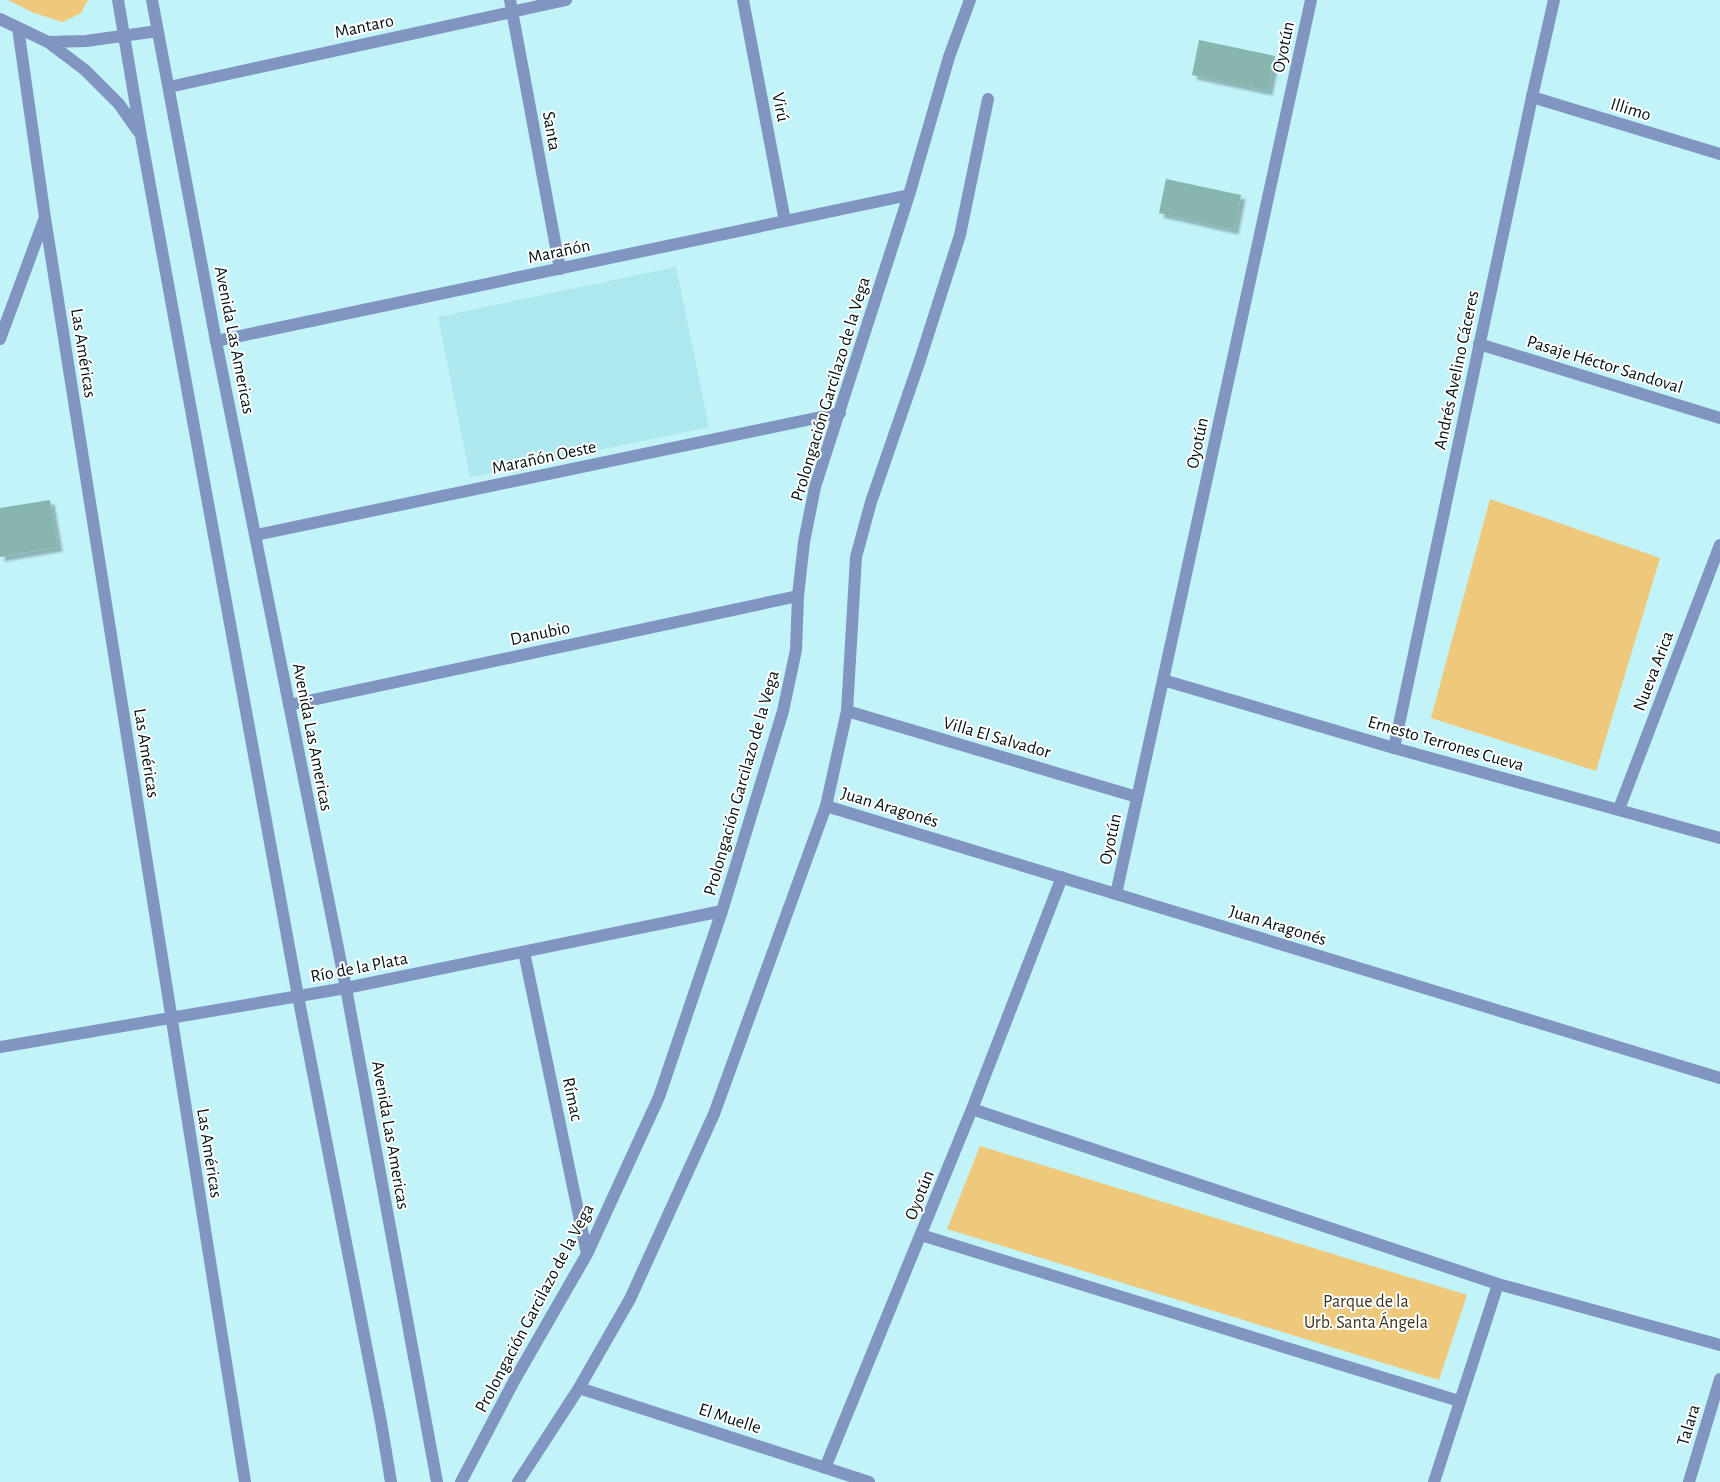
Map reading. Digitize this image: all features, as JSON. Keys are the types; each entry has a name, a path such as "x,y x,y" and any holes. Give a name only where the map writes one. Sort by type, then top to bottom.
{"street":[{"path":"118,0 141,136 298,996 391,1482"},
{"name":"Avenida Las Americas","path":"152,0 216,341 346,988 437,1482"},
{"name":"Mantaro","path":"169,87 511,6 566,0"},
{"name":"Virú","path":"743,0 785,222"},
{"name":"Prolongación Garcilazo de la Vega","path":"461,1482 514,1381 587,1254 659,1097 722,912 783,711 796,650 798,596 804,542 815,487 840,414 908,196 949,57 970,0"},
{"name":"Oyotún","path":"1116,894 1311,0"},
{"name":"Andrés Avelino Cáceres","path":"1394,748 1554,0"},
{"name":"Santa","path":"511,6 560,269"},
{"path":"0,18 48,42 85,70 119,104 141,136"},
{"name":"Las Américas","path":"18,28 45,218 245,1482"},
{"path":"48,42 86,41 158,31"},
{"name":"Illimo","path":"1532,97 1720,154"},
{"path":"518,1482 580,1388 630,1299 714,1114 826,806 847,710 856,557 871,502 920,360 960,234 988,99"},
{"name":"Marañón","path":"216,341 908,196"},
{"path":"0,339 45,218"},
{"name":"Pasaje Héctor Sandoval","path":"1479,344 1720,418"},
{"name":"Marañón Oeste","path":"256,535 840,414"},
{"name":"Nueva Arica","path":"1619,809 1720,545"},
{"name":"Danubio","path":"289,705 798,596"},
{"name":"Ernesto Terrones Cueva","path":"1163,680 1394,748 1720,838"},
{"name":"Villa El Salvador","path":"847,710 1137,796"},
{"name":"Juan Aragonés","path":"826,806 1720,1078"},
{"name":"Oyotún","path":"825,1468 972,1110 1062,877"},
{"name":"Río de la Plata","path":"0,1047 346,988 722,912"},
{"name":"Rímac","path":"524,952 587,1254"},
{"path":"972,1110 1498,1284 1720,1346"},
{"path":"921,1235 1459,1401"},
{"path":"1434,1482 1498,1284"},
{"name":"Talara","path":"1689,1482 1720,1379"},
{"name":"El Muelle","path":"580,1388 869,1482"}],"shaded area":[{"path":"676,267 709,427 470,477 438,317"}],"green space":[{"path":"8,0 88,0 81,13 63,22 34,13"},
{"path":"1490,499 1660,558 1596,771 1431,718"},
{"name":"Parque de la Urb. Santa Ángela","path":"980,1146 1467,1295 1439,1380 947,1229"}],"building":[{"path":"1199,40 1275,56 1268,91 1192,75"},
{"path":"1166,179 1241,195 1234,230 1159,213"},
{"path":"50,500 58,547 0,557 0,508"}]}
